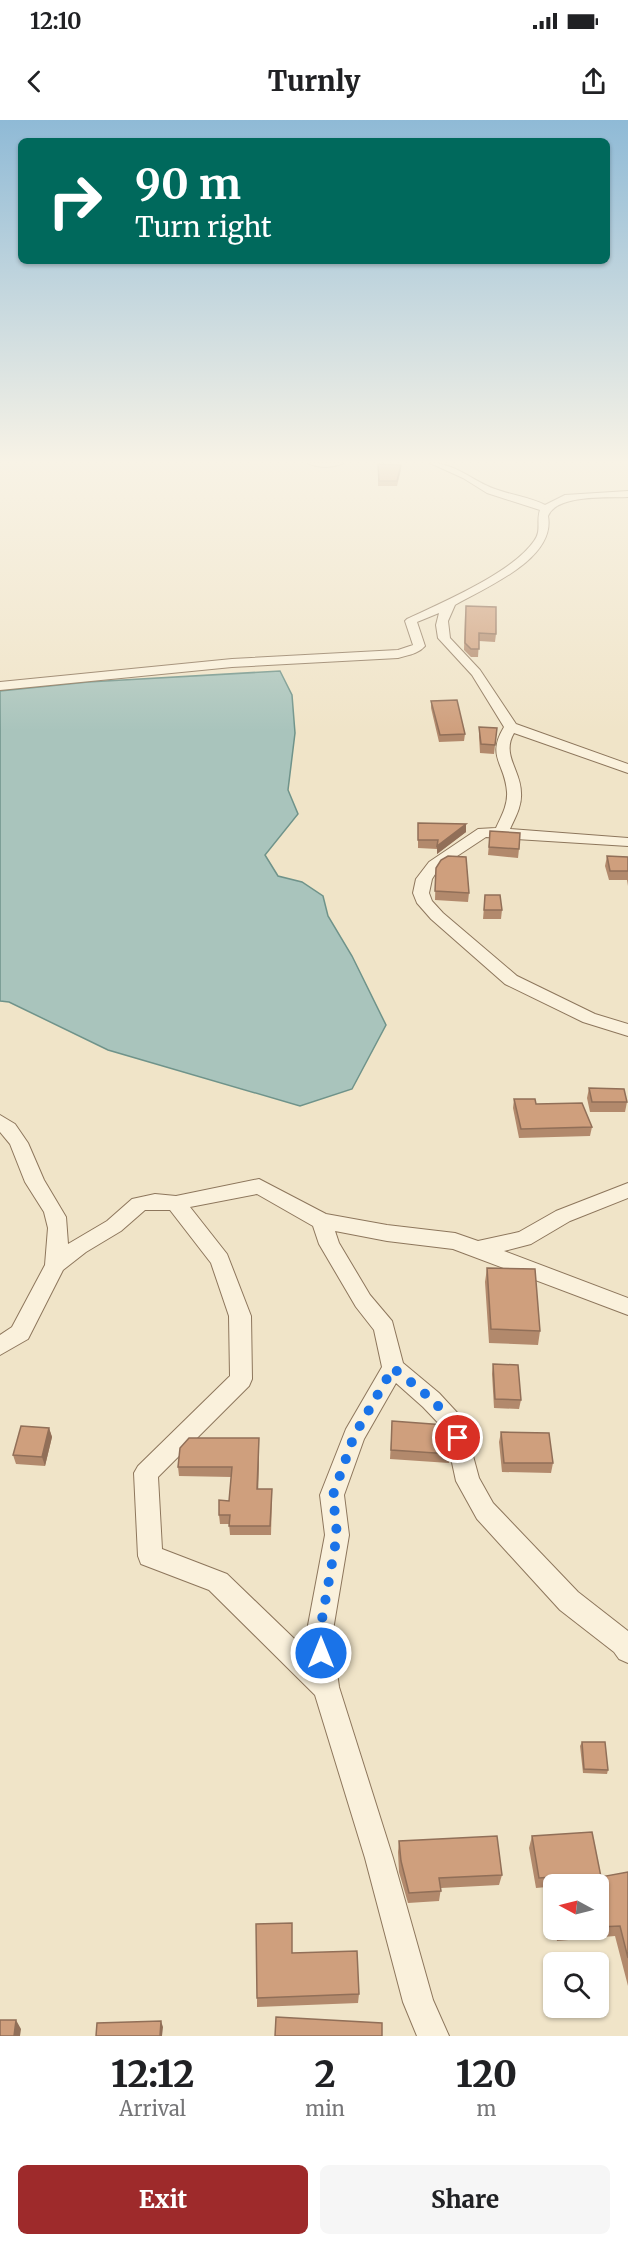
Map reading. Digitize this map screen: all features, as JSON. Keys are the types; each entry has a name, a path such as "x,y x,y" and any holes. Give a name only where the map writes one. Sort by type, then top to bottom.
{"street":[{"path":"0,686 232,663 398,654 414,650 419,646 411,621 451,603 521,562 530,552"},
{"path":"451,603 443,614 442,634 449,645 484,683 499,712 511,727 628,769"},
{"path":"501,833 513,805 514,788 501,755 503,738 511,727"},
{"path":"628,842 483,832 434,865 424,879 421,893 425,903 511,980 569,1009 628,1030"},
{"path":"0,1122 13,1131 26,1157 34,1181 51,1205 58,1223 55,1265 20,1333 0,1346"},
{"path":"55,1265 79,1246 114,1226 139,1204 155,1201 176,1203 260,1186 321,1221 387,1233 455,1241 628,1307"},
{"path":"478,1249 524,1239 563,1216 628,1190"},
{"path":"176,1203 220,1260 240,1316 241,1379 146,1473 150,1556 218,1582 326,1687"},
{"path":"321,1221 329,1244 363,1301 384,1327 393,1368 431,1400 455,1426 468,1481 484,1511 569,1601 623,1643 628,1650"},
{"path":"393,1368 354,1436 333,1495 337,1535 319,1636 326,1687 379,1858 418,2002 433,2036"}],"water":[{"path":"280,671 292,695 295,733 288,790 298,814 265,855 278,876 302,882 323,896 328,916 352,956 386,1025 352,1089 300,1106 108,1050 9,1002 0,1001 0,691 88,682"}],"building":[{"path":"466,606 496,607 496,634 479,633 479,649 471,649 465,643"},
{"path":"457,700 465,734 440,735 431,701"},
{"path":"479,727 497,728 495,745 481,744"},
{"path":"418,823 466,824 437,846 438,840 418,840"},
{"path":"490,831 520,833 519,849 489,847"},
{"path":"448,856 466,857 469,893 435,891 436,868 441,860"},
{"path":"607,856 628,857 628,871 610,871"},
{"path":"485,895 500,895 502,910 484,910"},
{"path":"589,1088 624,1089 627,1102 592,1102"},
{"path":"514,1099 535,1099 536,1104 582,1103 592,1127 521,1129"},
{"path":"487,1268 535,1269 540,1331 491,1329"},
{"path":"493,1364 518,1365 521,1400 495,1399"},
{"path":"392,1421 445,1425 450,1454 391,1450"},
{"path":"21,1426 49,1428 42,1457 13,1455"},
{"path":"501,1432 549,1433 553,1463 504,1463"},
{"path":"189,1438 259,1438 257,1489 272,1489 270,1526 229,1526 230,1515 219,1515 219,1500 229,1501 232,1467 178,1467 180,1448"},
{"path":"582,1742 605,1742 608,1770 584,1769"},
{"path":"592,1832 600,1874 543,1874 543,1878 539,1878 532,1836"},
{"path":"497,1836 502,1875 439,1878 441,1891 409,1893 401,1861 399,1841"},
{"path":"628,1872 628,1958 620,1926 609,1926 609,1876"},
{"path":"292,1923 292,1953 357,1951 359,1994 257,1998 256,1924"},
{"path":"276,2017 382,2023 382,2036 275,2036"},
{"path":"0,2020 16,2020 14,2036 0,2036"},
{"path":"161,2021 160,2036 96,2036 97,2023"}],"route":[{"path":"321,1653 319,1636 337,1535 333,1495 354,1436 393,1368 431,1400 455,1426 458,1438"}]}
